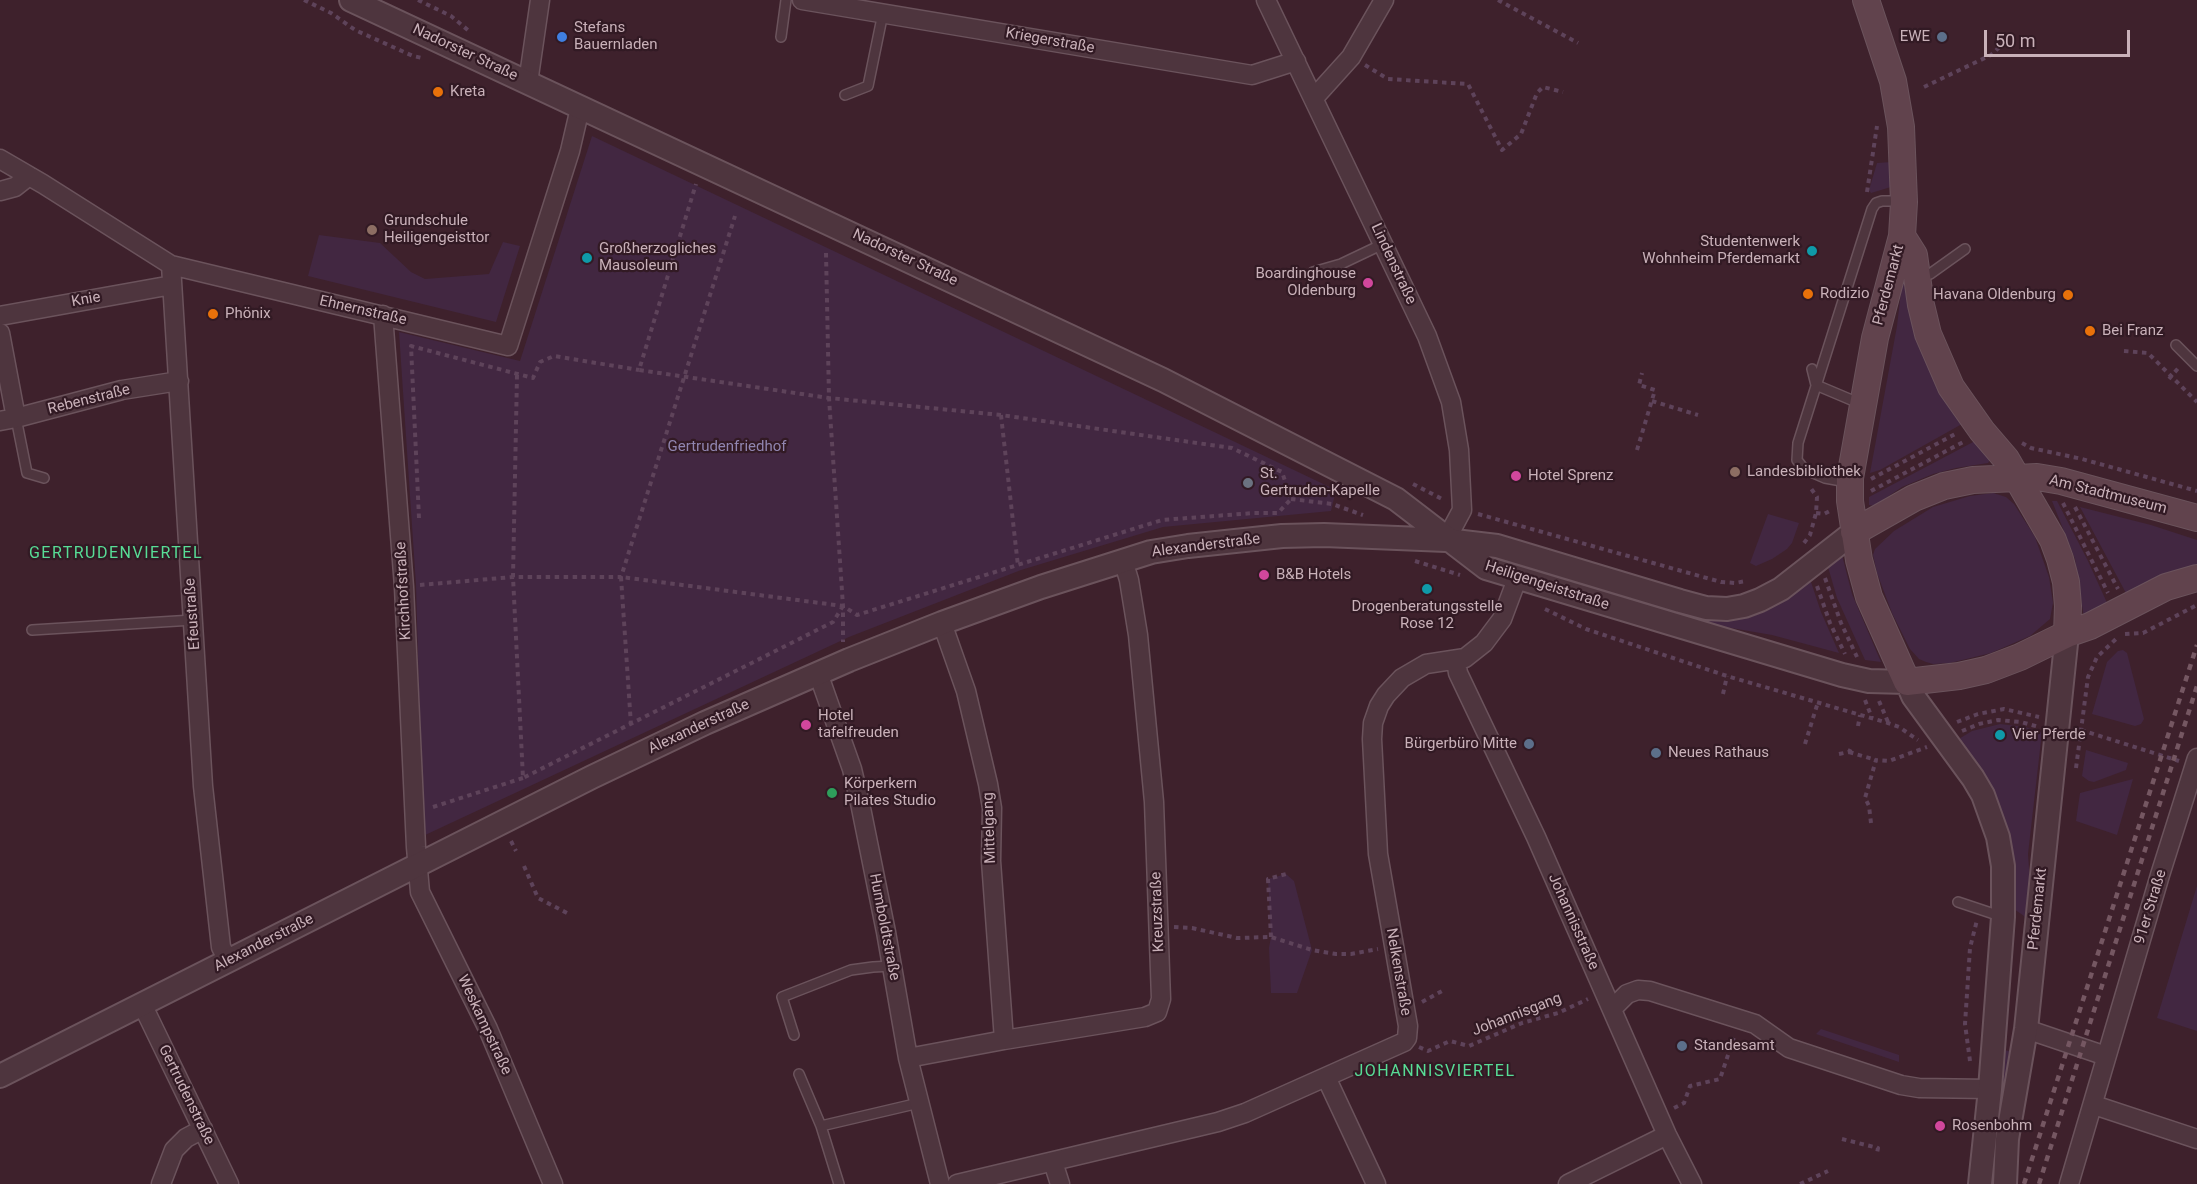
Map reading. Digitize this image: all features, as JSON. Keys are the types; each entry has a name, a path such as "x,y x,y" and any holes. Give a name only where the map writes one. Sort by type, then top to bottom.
{"main road":[{"path":"1866,0 1893,81 1901,127 1904,202 1902,236"},
{"name":"Pferdemarkt","path":"1902,236 1914,255 1928,334 1952,387 2018,477 2041,516 2060,559 2067,591 2067,634"},
{"name":"Pferdemarkt","path":"1902,236 1875,338 1863,405 1863,484 1854,532 1869,597 1906,682"},
{"path":"1854,532 1906,503 1944,486 1973,480 2018,477"},
{"name":"Am Stadtmuseum","path":"2018,477 2037,477 2070,483 2197,518"},
{"path":"1906,682 1959,676 1986,670 2090,626 2166,587 2197,578"}],"street":[{"name":"Nadorster Straße","path":"351,0 388,13 580,108 1163,380 1396,499 1446,540"},
{"path":"528,83 540,0"},
{"name":"Kriegerstraße","path":"802,0 1252,75 1296,62"},
{"name":"Lindenstraße","path":"1266,0 1427,336 1451,402 1459,450 1462,510"},
{"path":"1314,98 1351,57 1384,0"},
{"name":"Ehnernstraße","path":"0,159 171,265 508,346 570,151 580,108"},
{"path":"0,191 15,187 29,176"},
{"name":"Efeustraße","path":"171,265 203,786 221,947 228,961"},
{"name":"Knie","path":"0,316 172,285"},
{"name":"Kirchhofstraße","path":"383,315 413,586 417,866"},
{"path":"0,333 8,419"},
{"name":"Rebenstraße","path":"8,419 122,390 178,381"},
{"path":"1446,540 1462,510"},
{"name":"Heiligengeiststraße","path":"1446,540 1497,546 1680,601 1706,608 1727,609 1744,606 1781,589 1854,532"},
{"name":"Alexanderstraße","path":"0,1076 592,777 705,723 818,673 942,623 1126,570 1151,552 1282,536 1334,535 1446,540"},
{"name":"Heiligengeiststraße","path":"1446,540 1486,568 1517,579 1842,675 1869,681 1906,682"},
{"name":"Kreuzstraße","path":"908,1058 1144,1017 1157,1012 1161,999 1154,802 1138,634 1126,570"},
{"name":"Nelkenstraße","path":"957,1184 1218,1122 1245,1113 1326,1077 1400,1044 1407,1038 1408,1026 1378,854 1371,739 1373,723 1386,695 1402,678 1426,664 1456,660 1470,655 1491,635 1502,619 1517,579"},
{"name":"Mittelgang","path":"942,623 966,690 992,808 991,861 1004,1040"},
{"name":"Pferdemarkt","path":"2005,1184 2007,1139 2026,1029 2067,634"},
{"name":"Johannisstraße","path":"1456,660 1458,672 1536,837 1667,1135 1692,1184"},
{"name":"Humboldtstraße","path":"818,673 852,769 908,1058 940,1184"},
{"name":"Pferdemarkt","path":"1906,682 1925,713 1973,778 1989,809 1998,837 2003,866 2003,917 1990,1089 1980,1184"},
{"name":"91er Straße","path":"2069,1184 2196,762"},
{"name":"Weskampstraße","path":"417,866 420,892 488,1029 553,1184"},
{"path":"2003,917 2020,921 2024,927 2025,940 2034,951"},
{"path":"1612,1009 1627,994 1638,990 1645,991 1739,1019 1758,1026 1789,1047 1901,1085 1918,1088 1990,1089"},
{"name":"Gertrudenstraße","path":"142,1006 229,1184"},
{"path":"2026,1029 2106,1056"},
{"path":"1326,1077 1376,1184"},
{"path":"2091,1113 2197,1139"},
{"path":"161,1184 174,1150 186,1138 202,1129"},
{"path":"1568,1184 1667,1135"},
{"path":"1053,1162 1060,1184"}],"lane":[{"path":"781,37 786,0"},
{"path":"845,96 868,86 883,13"},
{"path":"1863,484 1826,478 1804,469 1797,460 1798,443 1872,210 1876,203 1882,201 1904,202"},
{"path":"1313,272 1341,264 1383,244"},
{"path":"1917,280 1930,274 1965,249"},
{"path":"2176,345 2197,366"},
{"path":"1812,369 1816,385"},
{"path":"1816,385 1863,405"},
{"path":"8,419 27,473 44,478"},
{"path":"32,630 193,620"},
{"path":"1958,902 2003,917"},
{"path":"794,1035 782,997 851,970 892,966"},
{"path":"799,1074 821,1126 839,1184"},
{"path":"821,1126 919,1103"}],"path":[{"path":"1498,0 1578,43"},
{"path":"1924,87 1990,55 2006,41"},
{"path":"1351,57 1388,79 1468,84 1502,150 1521,134 1537,93 1543,87 1563,92"},
{"path":"639,370 702,163"},
{"path":"631,725 621,577 735,216"},
{"path":"826,253 829,398 843,606 843,640 849,660"},
{"path":"420,525 411,346 533,378 540,362 554,356 829,398 1001,415 1232,448 1282,472 1291,499"},
{"path":"2124,351 2148,353 2197,402"},
{"path":"1637,450 1655,390 1639,385 1642,373"},
{"path":"517,375 513,577 523,778"},
{"path":"1652,401 1698,415"},
{"path":"1001,415 1018,566"},
{"path":"1863,484 1965,428"},
{"path":"1863,484 1972,437"},
{"path":"2016,440 2031,448 2082,459 2197,491"},
{"path":"1410,483 1462,510 1721,582 1735,584 1754,579"},
{"path":"413,586 513,577 621,577 843,606 857,615 1162,520 1278,513 1291,499"},
{"path":"1291,499 1332,504 1371,518"},
{"path":"1816,505 1827,502"},
{"path":"2063,502 2113,602"},
{"path":"2074,506 2122,597"},
{"path":"1798,550 1810,535 1816,513 1824,514"},
{"path":"1411,560 1470,578"},
{"path":"1823,570 1834,605 1857,658"},
{"path":"1814,576 1821,599 1845,655"},
{"path":"413,586 423,596"},
{"path":"2196,762 2081,730 2088,677 2097,657 2123,634 2143,633 2197,605"},
{"path":"432,796 433,808 523,778 834,622 843,606"},
{"path":"1544,609 1586,629 1727,676 1888,723 1899,727 1928,747 1889,761 1876,760 1849,752 1839,754"},
{"path":"1724,694 1727,676"},
{"path":"1864,700 1872,718"},
{"path":"1804,744 1818,702"},
{"path":"1880,703 1888,723"},
{"path":"1947,728 1978,714 2004,709 2043,718"},
{"path":"1857,726 1860,715"},
{"path":"1958,733 1979,724 1998,720 2020,722 2042,728"},
{"path":"1849,752 1852,746"},
{"path":"1871,823 1869,806 1865,798 1876,760"},
{"path":"524,866 538,898 567,914"},
{"path":"1271,937 1268,879 1286,874"},
{"path":"1159,930 1184,927 1237,938 1271,937 1312,950 1336,954 1351,954 1394,946"},
{"name":"Johannisgang","path":"1407,1038 1426,1051 1450,1041 1469,1046 1522,1023 1558,1013 1604,992"},
{"path":"1659,1115 1684,1103 1690,1086 1720,1079 1739,1019"},
{"path":"1842,1139 1878,1148 1878,1153"},
{"path":"1800,1184 1828,1171"}],"green space":[{"name":"Gertrudenfriedhof","path":"592,136 1336,490 1331,511 1163,527 1021,570 849,637 423,836 416,585 399,332 520,361"},
{"path":"1892,162 1891,187 1871,193 1869,190 1877,163"},
{"path":"319,235 380,243 411,272 425,279 489,274 503,242 520,246 496,322 308,276"},
{"path":"1905,282 1962,424 1880,470 1870,473 1897,326 1902,283"},
{"path":"1975,441 1990,460 1988,463 1933,474 1902,487 1874,506 1869,505 1869,497"},
{"path":"1993,493 2006,497 2014,504 2035,537 2049,577 2053,603 2050,619 2030,636 1991,653 1950,663 1926,662 1919,659 1910,649 1892,613 1877,573 1873,555 1875,549 1894,531 1933,507 1970,496"},
{"path":"2052,501 2057,501 2108,605 2084,618 2075,559"},
{"path":"2080,507 2151,525 2197,540 2197,567 2127,595"},
{"path":"1768,514 1799,523 1792,543 1787,549 1756,566 1750,563"},
{"path":"1489,555 1712,620 1742,619 1754,616 1782,601 1810,579 1839,653 1772,635 1708,624 1504,564"},
{"path":"1842,555 1852,594 1881,662 1865,660 1837,598 1828,567"},
{"path":"2123,650 2127,653 2144,719 2141,724 2135,726 2092,714 2107,662 2118,651"},
{"path":"2000,724 2042,732 2028,854 2031,899 2027,922 2024,916 2014,909 1957,740 1972,731"},
{"path":"2086,750 2128,763 2126,770 2094,782 2089,781 2082,776"},
{"path":"2133,779 2117,835 2076,821 2080,793"},
{"path":"1286,874 1294,881 1312,950 1297,993 1271,993 1268,879"},
{"path":"2197,886 2197,1031 2157,1018"},
{"path":"1821,1029 1899,1055 1899,1062 1816,1034"},
{"path":"2003,1050 2009,1051 1999,1169 1991,1168"}],"railway":[{"path":"2024,1184 2197,645"},
{"path":"2039,1184 2197,686"}],"place":[{"name":"Stefans Bauernladen","path":"562,37"},
{"name":"EWE","path":"1942,37"},
{"name":"Kreta","path":"438,92"},
{"name":"Grundschule Heiligengeisttor","path":"372,230"},
{"name":"Studentenwerk Wohnheim Pferdemarkt","path":"1812,251"},
{"name":"Großherzogliches Mausoleum","path":"587,258"},
{"name":"Boardinghouse Oldenburg","path":"1368,283"},
{"name":"Rodizio","path":"1808,294"},
{"name":"Havana Oldenburg","path":"2068,295"},
{"name":"Phönix","path":"213,314"},
{"name":"Bei Franz","path":"2090,331"},
{"name":"Landesbibliothek","path":"1735,472"},
{"name":"Hotel Sprenz","path":"1516,476"},
{"name":"St. Gertruden-Kapelle","path":"1248,483"},
{"name":"B&B Hotels","path":"1264,575"},
{"name":"Drogenberatungsstelle Rose 12","path":"1427,589"},
{"name":"Hotel tafelfreuden","path":"806,725"},
{"name":"Vier Pferde","path":"2000,735"},
{"name":"Bürgerbüro Mitte","path":"1529,744"},
{"name":"Neues Rathaus","path":"1656,753"},
{"name":"Körperkern Pilates Studio","path":"832,793"},
{"name":"Standesamt","path":"1682,1046"},
{"name":"Rosenbohm","path":"1940,1126"}],"district":[{"name":"GERTRUDENVIERTEL","path":"116,554"},
{"name":"JOHANNISVIERTEL","path":"1435,1072"}]}
